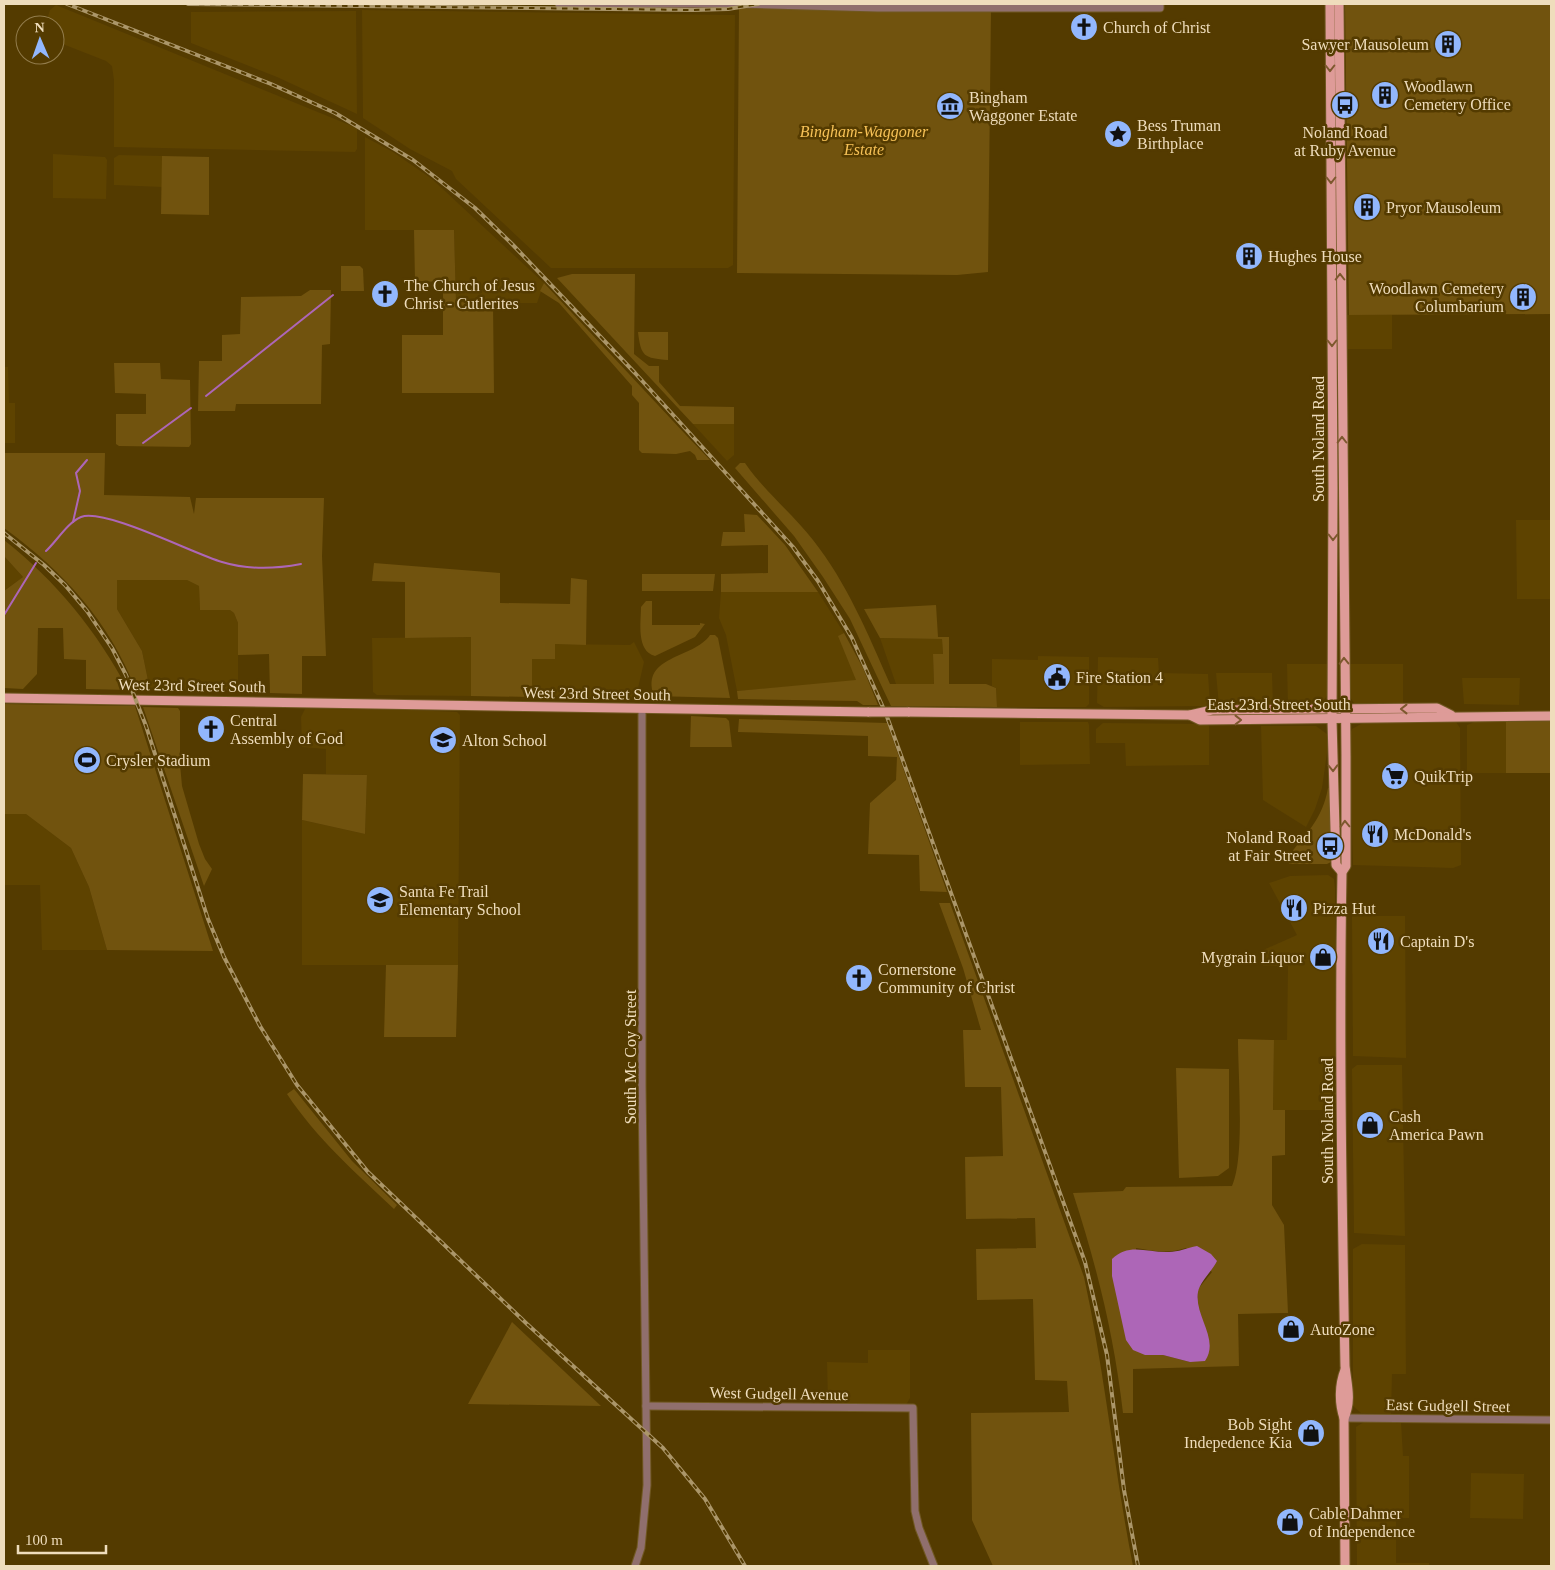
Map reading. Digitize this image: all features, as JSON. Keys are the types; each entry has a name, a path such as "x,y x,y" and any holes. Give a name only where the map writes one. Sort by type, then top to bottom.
{"main road":[{"name":"South Noland Road","path":"1330,4 1332,720 1336,864 1342,872"},
{"name":"South Noland Road","path":"1339,4 1346,866 1342,872 1341,1082 1345,1370 1349,1385 1348,1408 1344,1418 1345,1566"},
{"name":"West 23rd Street South","path":"4,698 642,709 1190,715"},
{"name":"East 23rd Street South","path":"1190,715 1212,710 1437,708 1451,715"},
{"name":"East 23rd Street South","path":"1190,715 1200,720 1440,719 1451,715 1551,716"}],"street":[{"path":"559,4 739,4 878,8 1160,6"},
{"name":"South Mc Coy Street","path":"635,1566 642,1548 646,1498 642,1085 642,709"},
{"name":"West Gudgell Avenue","path":"646,1406 913,1408 915,1511 918,1528 934,1566"},
{"name":"East Gudgell Street","path":"1344,1418 1551,1420"}],"shaded area":[{"path":"56,5 357,128 357,149 355,152 114,147 114,80 112,66 106,61 65,45 65,15 48,15 50,10"},
{"path":"362,10 735,15 733,265 728,268 551,268 456,179 452,171 410,149 363,118"},
{"path":"356,11 357,114 277,77 191,43 191,12"},
{"path":"365,137 393,152 432,179 544,283 537,303 456,303 454,230 365,230"},
{"path":"53,154 105,157 107,160 106,199 53,198"},
{"path":"119,155 162,156 162,187 114,185 114,158"},
{"path":"1346,315 1392,315 1392,349 1348,349"},
{"path":"4,367 8,367 9,403 15,403 15,443 4,443"},
{"path":"693,424 734,424 734,455 727,461"},
{"path":"1516,520 1551,520 1551,599 1517,599"},
{"path":"4,556 23,577 4,591"},
{"path":"117,580 187,580 199,586 200,610 230,610 234,613 238,623 238,692 150,690 142,651 117,609"},
{"path":"721,592 818,592 844,633 839,636 857,681 737,691 726,635 719,618"},
{"path":"471,637 471,696 377,695 373,692 372,638"},
{"path":"880,638 942,639 943,654 933,654 934,684 896,684"},
{"path":"634,642 644,662 638,688 632,697 532,697 532,659 555,659 555,644 630,645"},
{"path":"1038,656 1089,657 1089,704 1086,707 997,707 996,688 992,686 992,659 1038,660"},
{"path":"1098,657 1158,658 1159,673 1208,674 1210,703 1208,706 1104,707 1097,703"},
{"path":"1287,664 1329,664 1328,694 1322,703 1318,706 1288,707"},
{"path":"1348,664 1403,664 1403,706 1359,706 1354,703 1348,694"},
{"path":"1216,673 1272,673 1273,707 1219,706"},
{"path":"1462,678 1520,678 1519,705 1464,704"},
{"name":"Santa Fe Trail Elementary School","path":"305,709 412,710 457,712 460,715 458,965 302,965 302,820 365,834 367,775 326,774 326,749 302,747 301,717"},
{"path":"1020,722 1088,722 1090,764 1020,765"},
{"path":"1456,722 1460,728 1461,865 1453,868 1353,865 1349,737 1352,729 1363,723"},
{"path":"1474,722 1506,722 1506,773 1467,773 1467,725"},
{"path":"1103,723 1207,724 1209,726 1209,765 1126,766 1125,743 1096,743 1096,729"},
{"path":"1261,726 1316,726 1327,734 1328,746 1322,788 1306,827 1263,800"},
{"path":"4,814 26,814 71,848 89,887 107,950 42,950 40,885 4,885"},
{"path":"1328,875 1334,879 1335,888 1336,1110 1273,1110 1274,1040 1287,1040 1288,966 1263,966 1263,950 1297,935 1269,883 1290,876"},
{"path":"1352,916 1405,916 1406,1058 1353,1056"},
{"path":"1357,1065 1402,1065 1405,1236 1354,1233 1352,1069"},
{"path":"1362,1244 1405,1245 1406,1374 1392,1374 1391,1414 1361,1413 1353,1406 1353,1249"},
{"path":"1197,1246 1211,1254 1217,1261 1201,1284 1198,1292 1200,1310 1210,1344 1209,1353 1205,1361 1190,1362 1163,1355 1145,1355 1133,1350 1126,1340 1112,1276 1112,1259 1125,1251 1172,1252"},
{"path":"868,1350 910,1350 910,1398 906,1405 838,1405 828,1401 827,1362 868,1363"},
{"path":"1364,1422 1401,1422 1403,1456 1409,1456 1409,1518 1396,1518 1396,1563 1429,1563 1429,1566 1357,1566 1356,1427"},
{"path":"1471,1473 1524,1474 1523,1519 1470,1518"}],"green space":[{"name":"Bingham-Waggoner Estate","path":"949,4 949,7 991,8 988,272 957,275 737,273 739,5"},
{"path":"1345,4 1551,4 1551,314 1349,315"},
{"path":"162,156 209,157 209,215 161,214"},
{"path":"414,230 454,230 456,302 493,303 494,393 402,393 402,335 443,335 443,282 415,281"},
{"path":"341,266 360,266 363,269 364,291 341,291"},
{"path":"572,274 635,274 634,354 649,366 659,366 659,382 680,406 734,407 734,424 693,424 557,278"},
{"path":"544,283 710,460 697,460 690,451 676,454 642,453 639,450 639,403 632,395 632,386 559,303 540,291"},
{"path":"310,290 331,290 330,344 322,345 321,404 236,404 235,411 198,411 199,361 222,361 222,335 240,334 241,297 301,296"},
{"path":"638,332 668,332 668,360 645,355 642,351"},
{"path":"114,363 160,363 161,379 190,380 191,444 189,447 119,446 116,444 116,414 146,414 146,394 115,393"},
{"path":"4,453 105,453 104,495 190,497 194,514 196,498 324,498 322,556 326,656 302,656 302,694 270,693 269,654 238,655 238,623 234,613 230,610 200,610 199,586 187,580 117,580 117,609 142,651 150,690 136,690 112,641 82,599 46,562 4,528"},
{"path":"740,463 745,463 805,530 825,556 847,591 890,684 934,684 933,654 943,654 942,639 880,638 864,609 936,605 938,637 949,637 949,684 986,684 996,688 997,707 891,706 850,619 794,536 735,468"},
{"path":"744,514 757,515 785,545 818,592 721,592 721,574 768,573 768,545 721,546 723,532 745,532"},
{"path":"4,540 41,572 74,608 103,647 128,690 86,689 86,660 64,659 63,628 38,628 37,674 23,689 4,688 4,591 23,577 4,556"},
{"path":"374,563 500,573 500,603 570,604 571,578 587,580 586,645 555,644 555,659 532,659 532,697 471,696 471,637 405,638 405,582 372,581"},
{"path":"642,574 715,574 713,591 642,591"},
{"path":"646,601 652,601 652,625 705,624 695,637 655,656 649,653 642,642 640,628 641,607"},
{"path":"844,633 863,668 878,705 863,705 857,701 738,699 737,691 856,680 838,636"},
{"path":"710,635 715,635 718,638 730,698 654,696 652,683 655,673 661,665 693,649"},
{"path":"4,704 135,706 213,951 107,950 89,887 71,848 26,814 4,814"},
{"path":"143,707 178,708 180,711 182,786 199,844 205,859 212,869 204,886"},
{"path":"691,716 726,718 729,721 732,747 690,747"},
{"path":"739,719 887,723 947,892 920,891 919,855 868,854 870,803 896,780 897,757 868,756 868,736 738,732"},
{"path":"1551,721 1551,773 1506,773 1506,722"},
{"path":"303,774 367,775 365,834 302,820"},
{"path":"1328,788 1330,788 1331,862 1327,864 1289,864 1287,858 1307,834 1317,818 1322,809"},
{"path":"939,903 950,903 1084,1277 1098,1349 1133,1566 993,1566 972,1520 971,1413 1069,1412 1067,1381 1035,1380 1033,1299 977,1300 976,1249 1036,1248 1035,1218 966,1219 965,1157 1003,1156 1001,1087 965,1087 963,1030 981,1030 963,968"},
{"path":"386,965 458,965 456,1037 384,1037"},
{"path":"1238,1039 1274,1040 1273,1110 1285,1110 1285,1155 1272,1156 1272,1205 1284,1225 1288,1313 1238,1314 1239,1366 1133,1369 1133,1413 1123,1413 1115,1356 1104,1302 1073,1193 1123,1191 1126,1187 1232,1186 1236,1173 1240,1136","holes":["1136,1248 1155,1251 1186,1248 1212,1272 1198,1289 1197,1305 1201,1318 1190,1362 1163,1355 1145,1355"]},
{"path":"1176,1068 1229,1069 1229,1168 1218,1176 1179,1178"},
{"path":"294,1089 352,1161 397,1205 394,1209 337,1154 298,1110 287,1094"},
{"path":"512,1322 601,1406 468,1404"}],"waterway":[{"path":"206,396 333,295"},
{"path":"143,443 191,408"},
{"path":"73,522 80,491 76,473 87,460"},
{"path":"46,551 76,520 81,517 93,516 129,525 232,565 262,568 301,564"},
{"path":"4,615 36,563"}],"railway":[{"path":"67,4 271,84 335,113 413,160 475,208 513,245 635,373 793,547 818,581 852,638 886,714 1085,1262 1107,1355 1124,1490 1138,1566"},
{"path":"188,4 693,10 728,9 758,4"},
{"path":"4,533 44,565 65,585 87,611 112,648 126,675 146,726 208,919 224,957 260,1026 297,1085 368,1172 527,1324 663,1448 705,1499 745,1566"}],"place":[{"name":"Church of Christ","path":"1084,27"},
{"name":"Sawyer Mausoleum","path":"1448,44"},
{"name":"Woodlawn Cemetery Office","path":"1385,95"},
{"name":"Noland Road at Ruby Avenue","path":"1345,105"},
{"name":"Bingham Waggoner Estate","path":"950,106"},
{"name":"Bess Truman Birthplace","path":"1118,134"},
{"name":"Pryor Mausoleum","path":"1367,207"},
{"name":"Hughes House","path":"1249,256"},
{"name":"The Church of Jesus Christ - Cutlerites","path":"385,294"},
{"name":"Woodlawn Cemetery Columbarium","path":"1523,297"},
{"name":"Fire Station 4","path":"1057,677"},
{"name":"Central Assembly of God","path":"211,729"},
{"name":"Alton School","path":"443,740"},
{"name":"Crysler Stadium","path":"87,760"},
{"name":"QuikTrip","path":"1395,776"},
{"name":"McDonald's","path":"1375,834"},
{"name":"Noland Road at Fair Street","path":"1330,846"},
{"name":"Santa Fe Trail Elementary School","path":"380,900"},
{"name":"Pizza Hut","path":"1294,908"},
{"name":"Captain D's","path":"1381,941"},
{"name":"Mygrain Liquor","path":"1323,957"},
{"name":"Cornerstone Community of Christ","path":"859,978"},
{"name":"Cash America Pawn","path":"1370,1125"},
{"name":"AutoZone","path":"1291,1329"},
{"name":"Bob Sight Indepedence Kia","path":"1311,1433"},
{"name":"Cable Dahmer of Independence","path":"1290,1522"}]}
